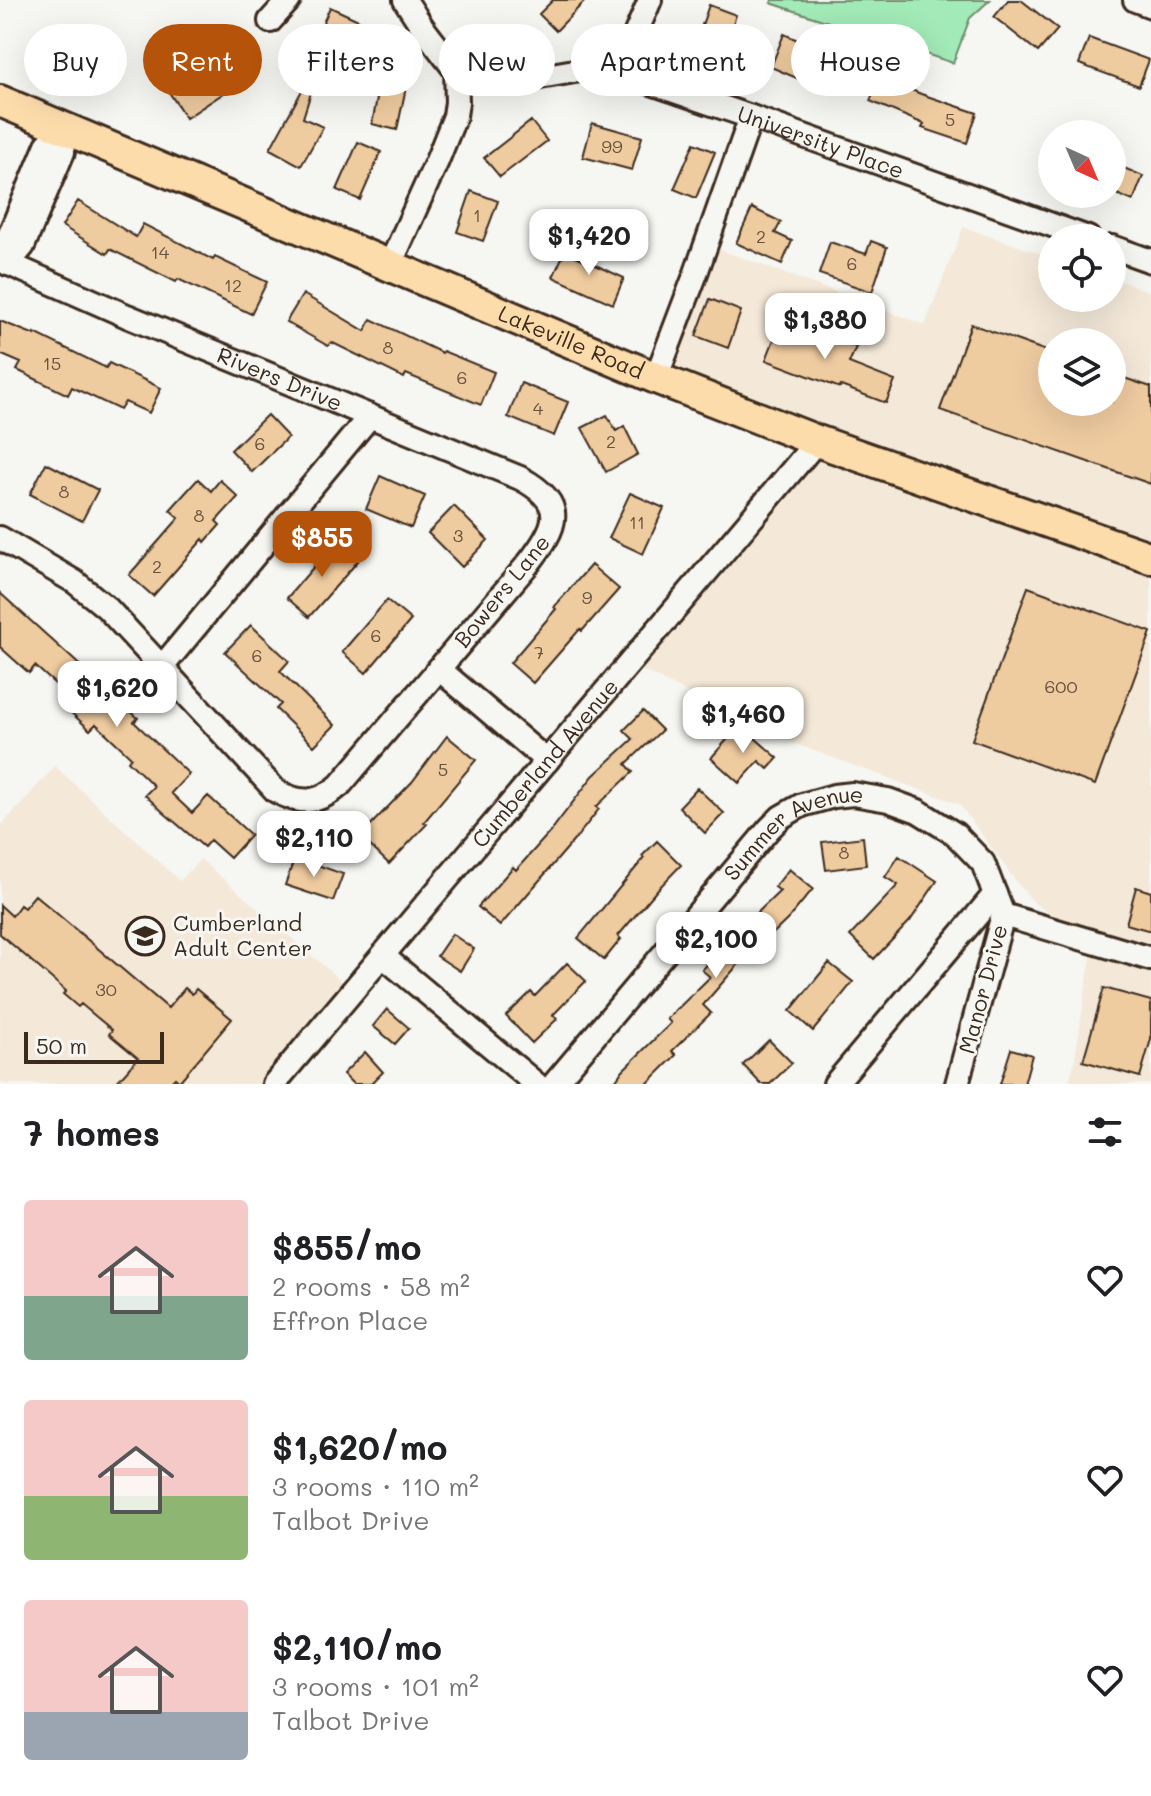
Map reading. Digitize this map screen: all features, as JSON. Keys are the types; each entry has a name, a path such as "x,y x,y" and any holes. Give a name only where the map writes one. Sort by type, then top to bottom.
{"main road":[{"name":"Lakeville Road","path":"0,101 656,378 817,441 1151,558"}],"street":[{"path":"270,21 289,0"},
{"path":"405,0 439,49"},
{"path":"640,24 650,0"},
{"path":"1135,0 1151,6"},
{"path":"389,267 455,116 457,96"},
{"name":"University Place","path":"689,96 1049,224"},
{"path":"656,378 751,117"},
{"path":"4,262 23,246 63,152 64,128"},
{"path":"1126,252 1151,261"},
{"name":"Rivers Drive","path":"4,262 141,322 520,478 542,492 552,508"},
{"path":"0,538 75,582 107,608 162,667 370,416"},
{"name":"Cumberland Avenue","path":"274,1084 817,441"},
{"name":"Bowers Lane","path":"162,667 276,791 289,799 308,801 327,796 340,785 543,545 553,525 552,508"},
{"name":"Bowers Lane","path":"439,669 547,761"},
{"name":"Summer Avenue","path":"554,1084 769,829 781,817 802,805 853,794 888,800 918,811 955,834 983,863 999,905"},
{"path":"835,1084 999,905 1151,959"},
{"name":"Manor Drive","path":"957,1084 999,905"},
{"path":"383,956 536,1084"}],"shaded area":[{"path":"963,227 1038,253 1038,312 1126,312 1126,283 1151,292 1151,1084 1068,1084 1074,1065 1093,942 1036,905 959,804 790,742 627,663 817,441 668,383 716,248 925,325"},
{"name":"Cumberland Adult Center","path":"55,766 180,881 200,859 353,991 274,1084 5,1084 0,1081 0,827"}],"green space":[{"path":"772,0 990,0 970,18 953,63 930,55 930,24 835,24 771,3"}],"building":[{"path":"553,0 586,0 556,31 555,24 549,24 539,14"},
{"path":"1008,0 1021,0 1058,29 1038,52 994,17"},
{"path":"709,5 736,15 733,24 702,24"},
{"path":"330,7 367,24 323,24"},
{"path":"784,34 791,37 791,76 775,69 775,57"},
{"path":"1089,38 1149,60 1139,86 1079,64"},
{"path":"172,96 219,96 186,118"},
{"path":"299,96 310,96 303,118 323,127 301,166 270,149"},
{"path":"377,96 404,96 397,130 372,124"},
{"path":"872,96 927,96 977,113 967,143 922,128 924,124 870,101"},
{"path":"531,121 547,141 500,177 484,158"},
{"path":"592,123 642,137 632,170 583,157"},
{"path":"358,142 381,152 360,200 337,190"},
{"path":"694,143 715,152 696,198 674,189"},
{"path":"1126,169 1143,176 1133,201 1126,198"},
{"path":"471,191 498,201 483,241 457,232"},
{"path":"78,201 136,237 143,224 213,260 215,257 267,282 251,314 110,249 107,254 62,226"},
{"path":"752,208 781,222 775,233 792,241 782,264 736,243"},
{"path":"871,241 887,247 872,292 819,274 830,242 866,254"},
{"path":"565,251 624,278 613,304 553,277"},
{"path":"303,294 365,331 371,319 442,353 494,372 481,405 406,374 404,378 331,342 328,346 286,322"},
{"path":"710,299 741,311 728,348 696,336"},
{"path":"782,319 856,347 849,363 895,381 886,403 766,360"},
{"path":"0,321 35,333 106,368 109,363 161,388 149,413 125,402 120,410 72,387 68,395 17,370 21,363 0,354"},
{"path":"971,324 1038,348 1038,416 1126,416 1126,379 1151,387 1151,484 940,410"},
{"path":"521,383 568,402 554,436 508,417"},
{"path":"267,415 288,437 252,472 231,450"},
{"path":"607,415 616,431 624,426 638,454 606,472 582,428"},
{"path":"46,463 98,490 82,521 30,494"},
{"path":"380,476 425,496 411,528 366,509"},
{"path":"198,479 211,491 220,480 238,497 216,521 220,525 205,542 203,539 153,596 129,575 179,518 170,510"},
{"path":"630,493 664,508 643,554 609,538"},
{"path":"454,506 488,540 462,567 428,533"},
{"path":"335,542 358,561 309,617 287,598"},
{"path":"591,565 619,589 533,683 510,663"},
{"path":"1028,587 1151,632 1095,785 972,740"},
{"path":"0,593 138,718 134,722 189,774 171,793 192,813 208,796 251,835 230,858 210,840 204,847 163,812 145,795 154,786 128,761 131,757 96,724 90,730 66,708 73,700 35,666 29,673 0,647"},
{"path":"387,600 411,620 366,673 342,652"},
{"path":"251,625 289,661 280,671 335,725 314,746 276,709 281,704 225,652"},
{"path":"643,711 662,730 626,764 633,772 596,807 599,809 576,838 500,926 478,907 513,867 516,870 550,832 593,776 633,739 624,730"},
{"path":"740,725 778,758 768,769 759,761 739,783 711,758"},
{"path":"447,736 476,760 424,822 427,824 389,864 360,836 412,782"},
{"path":"697,788 724,813 705,833 679,807"},
{"path":"863,837 866,865 826,870 822,842"},
{"path":"657,841 681,865 618,936 621,939 604,960 578,938"},
{"path":"899,856 937,881 910,921 874,959 850,936 898,885 885,877"},
{"path":"295,857 343,874 333,901 285,885"},
{"path":"789,869 813,889 759,947 756,944 703,1005 711,1013 672,1051 676,1055 647,1084 613,1084 671,1023 667,1019 710,977 702,970 780,891 775,887"},
{"path":"1136,887 1151,892 1151,931 1126,924"},
{"path":"35,895 168,1008 185,988 192,994 196,989 232,1019 179,1082 175,1078 169,1084 115,1084 138,1058 109,1034 112,1030 81,1004 78,1007 63,994 66,991 0,934 0,905 12,916 20,905 24,908"},
{"path":"452,934 474,949 460,971 437,956"},
{"path":"567,963 586,981 553,1015 557,1019 532,1043 506,1016 531,992 535,996"},
{"path":"829,963 853,982 813,1031 790,1011"},
{"path":"1104,988 1151,1001 1151,1039 1140,1077 1083,1061"},
{"path":"387,1009 409,1028 395,1044 373,1026"},
{"path":"769,1040 792,1063 770,1084 761,1084 743,1065"},
{"path":"1011,1049 1032,1055 1024,1084 1000,1084"},
{"path":"365,1052 383,1072 371,1084 353,1084 343,1074"}],"place":[{"name":"Cumberland Adult Center","path":"145,936"}]}
